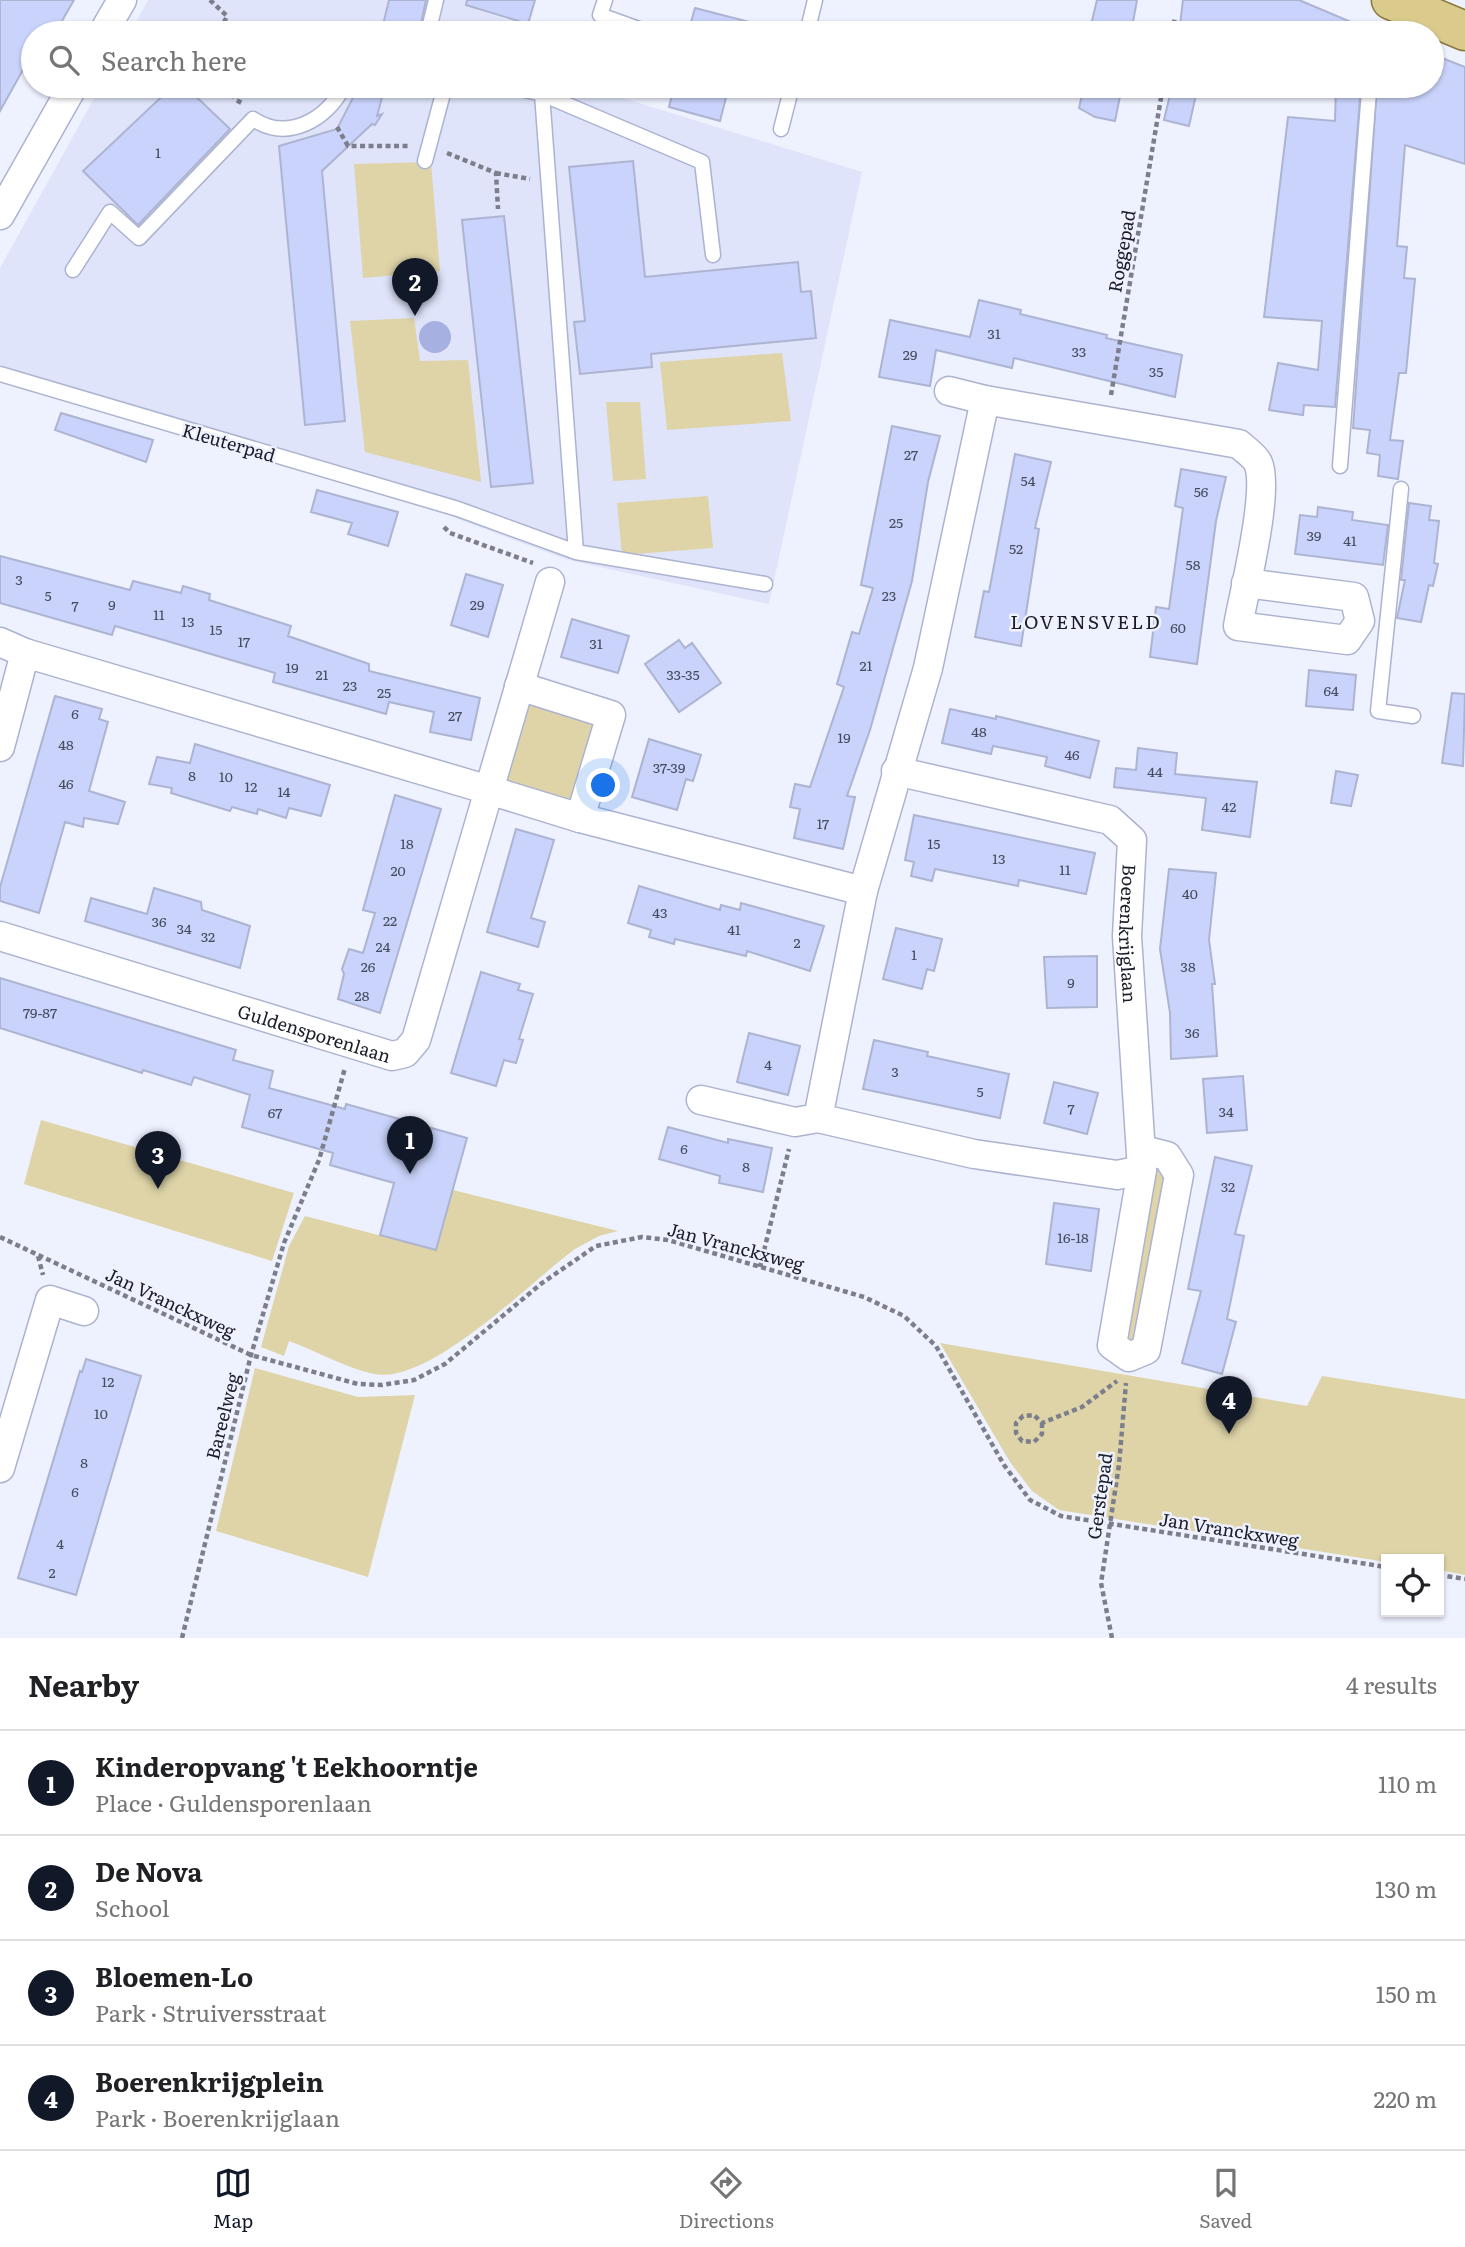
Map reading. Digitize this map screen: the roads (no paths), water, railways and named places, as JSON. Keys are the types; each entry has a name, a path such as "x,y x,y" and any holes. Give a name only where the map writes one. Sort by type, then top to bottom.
{"main road":[{"path":"1391,0 1441,21"},
{"path":"1444,22 1465,31"}],"street":[{"path":"110,21 122,0"},
{"path":"0,215 66,98"},
{"path":"949,391 985,400 1239,444 1258,461 1263,483 1238,626 1347,640 1373,623 1354,597 1246,583"},
{"path":"806,1120 863,891 928,668 985,400"},
{"name":"Guldensporenlaan","path":"0,936 400,1056 416,1040 551,582"},
{"path":"0,747 12,647 580,818 863,891"},
{"path":"519,686 611,715 580,818"},
{"name":"Boerenkrijglaan","path":"896,771 1110,820 1132,840 1127,936 1135,1172 1112,1345 1128,1364 1146,1350 1179,1175 1167,1156 1135,1172"},
{"path":"701,1100 974,1154 1135,1172"},
{"path":"0,1468 50,1300 84,1311"}],"lane":[{"path":"431,21 436,0"},
{"path":"605,0 600,15 617,21"},
{"path":"810,21 816,0"},
{"path":"74,270 110,212 139,238 253,119 267,128 305,125 328,111 336,98"},
{"path":"425,160 442,98"},
{"path":"542,98 576,552"},
{"path":"551,98 702,162 713,255"},
{"path":"781,129 789,98"},
{"path":"1340,466 1368,98"},
{"name":"Kleuterpad","path":"0,374 458,509 576,552 765,584"},
{"path":"1401,489 1373,623 1378,711 1413,716"}],"water":[{"path":"435,321 446,326 451,337 446,348 435,353 424,348 419,337 424,326"}],"place":[{"name":"De Nova","path":"415,316"},
{"name":"Kinderopvang 't Eekhoorntje","path":"410,1174"},
{"name":"Bloemen-Lo","path":"158,1189"},
{"name":"Boerenkrijgplein","path":"1229,1434"}],"district":[{"name":"LOVENSVELD","path":"1086,621"}]}
